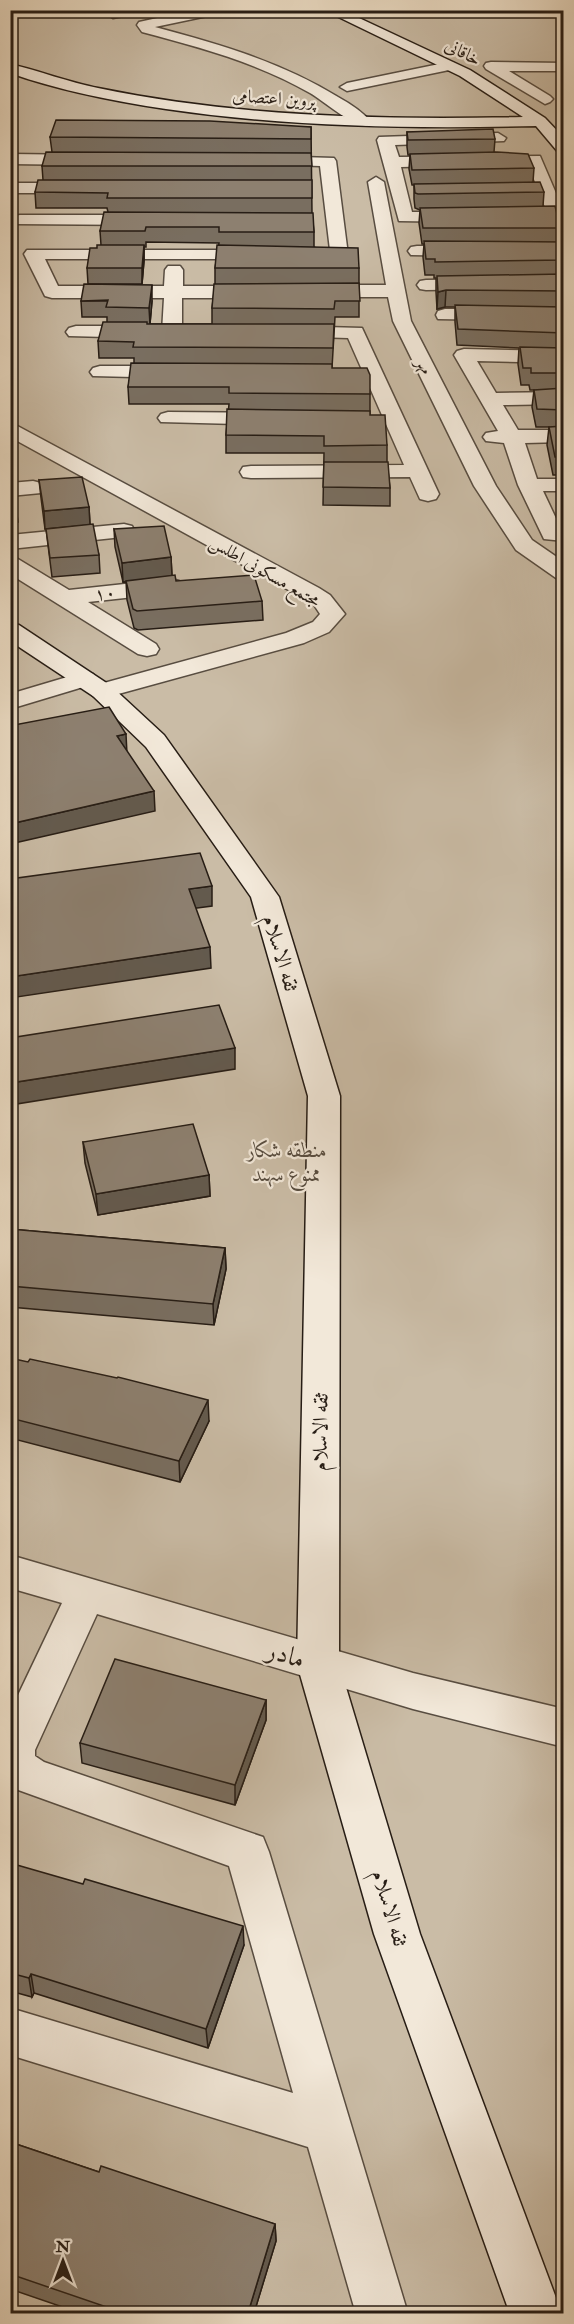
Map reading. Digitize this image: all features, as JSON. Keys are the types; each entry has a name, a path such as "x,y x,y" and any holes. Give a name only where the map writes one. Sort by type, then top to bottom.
{"street":[{"path":"105,10 113,14 134,10"},
{"path":"217,10 144,25 147,29 214,48 266,67 312,88 365,122"},
{"name":"خاقانی","path":"330,10 448,66 518,106 540,121 564,149"},
{"path":"347,87 448,66"},
{"path":"545,99 491,66 564,67"},
{"name":"پروین اعتصامی","path":"10,68 32,76 117,97 252,117 365,122 540,121"},
{"path":"518,106 564,94"},
{"name":"مهر","path":"365,122 402,321 485,486 524,545 564,573"},
{"path":"490,123 510,161"},
{"path":"411,227 484,222 405,218 397,192 393,162 385,140 498,138"},
{"path":"10,159 103,160"},
{"path":"32,159 17,188 94,188"},
{"path":"393,162 534,159 556,216 507,222 564,227"},
{"path":"257,161 328,162 325,188 329,220 339,255 33,255 52,292 396,291"},
{"path":"523,190 546,190"},
{"path":"397,192 420,192"},
{"path":"20,220 168,220"},
{"path":"65,255 73,220"},
{"path":"417,252 484,251"},
{"path":"172,332 175,255"},
{"path":"426,285 564,283"},
{"path":"445,315 564,315"},
{"path":"76,332 195,332"},
{"path":"275,332 355,332 428,494"},
{"path":"564,357 464,355 512,437 529,485 552,534 564,534"},
{"path":"100,372 195,372"},
{"path":"350,372 374,373"},
{"path":"491,399 564,398"},
{"path":"168,418 287,419"},
{"path":"371,420 394,420"},
{"name":"مجتمع مسکونی اطلس","path":"10,428 311,593 322,600 333,614 321,627 295,638 93,685"},
{"path":"461,438 564,436"},
{"path":"251,472 418,471"},
{"path":"529,485 564,485"},
{"path":"10,490 33,488"},
{"path":"10,542 124,531"},
{"path":"10,564 147,650"},
{"name":"۱۰","path":"65,598 194,583"},
{"name":"ثقه الاسلام","path":"10,630 93,685 155,741 265,897 324,1096 318,1664 397,1935 544,2306"},
{"path":"10,702 93,685"},
{"name":"مادر","path":"10,1571 413,1691 564,1728"},
{"path":"86,1594 14,1750 14,1765 30,1776 247,1852 382,2313"},
{"path":"10,2031 328,2128"}],"green space":[{"name":"منطقه شکار ممنوع سهند","path":"11,11 563,11 563,2313 11,2313"}],"building":[{"path":"56,120 210,121 311,127 311,139 50,137"},
{"path":"493,129 495,139 408,140 407,132"},
{"path":"46,152 311,153 312,166 42,166"},
{"path":"497,152 528,154 534,168 412,170 410,154"},
{"path":"38,180 312,180 312,198 107,198 108,193 35,192"},
{"path":"540,182 544,192 418,194 415,193 414,184"},
{"path":"555,206 557,214 562,214 564,218 564,228 423,228 420,208"},
{"path":"104,212 313,213 314,232 219,232 219,227 146,227 145,231 100,231"},
{"path":"424,241 564,242 564,260 435,262 435,259 426,259"},
{"path":"97,245 144,245 142,268 87,268 90,248 97,248"},
{"path":"217,245 358,248 359,268 215,268"},
{"path":"564,274 564,291 446,290 438,292 437,276"},
{"path":"359,283 360,301 335,301 334,309 212,308 214,284"},
{"path":"84,284 152,285 149,308 106,307 108,300 81,301"},
{"path":"455,305 564,307 564,333 458,329"},
{"path":"103,322 334,324 333,348 133,347 134,342 98,341"},
{"path":"520,347 564,348 564,373 531,373 531,368 523,368"},
{"path":"131,363 332,364 332,368 367,368 370,375 370,394 229,393 229,387 128,387"},
{"path":"564,388 564,410 537,409 534,390"},
{"path":"227,409 370,411 370,415 385,415 387,445 324,446 324,436 226,435"},
{"path":"564,426 564,457 555,457 549,427"},
{"path":"324,462 388,462 390,488 323,487"},
{"path":"82,477 89,507 44,511 39,480"},
{"path":"10,479 13,480 16,503 10,504"},
{"path":"93,524 99,555 50,558 46,529"},
{"path":"164,526 171,557 122,563 114,529"},
{"path":"175,575 176,581 254,575 262,601 137,611 133,609 126,581"},
{"path":"109,707 126,734 117,736 154,791 10,824 10,730 16,729 14,725"},
{"path":"200,853 212,886 189,889 210,947 10,977 10,879"},
{"path":"219,1005 235,1048 10,1083 10,1038"},
{"path":"193,1124 209,1175 96,1194 83,1142"},
{"path":"10,1229 225,1248 213,1304 10,1286"},
{"path":"10,1358 28,1362 30,1359 118,1377 208,1400 179,1461 10,1418"},
{"path":"115,1659 266,1700 235,1785 80,1743"},
{"path":"10,1863 83,1884 85,1879 243,1926 206,2029 31,1974 29,1978 10,1973"},
{"path":"10,2142 99,2172 101,2166 275,2224 248,2313 124,2313 10,2274"}]}
